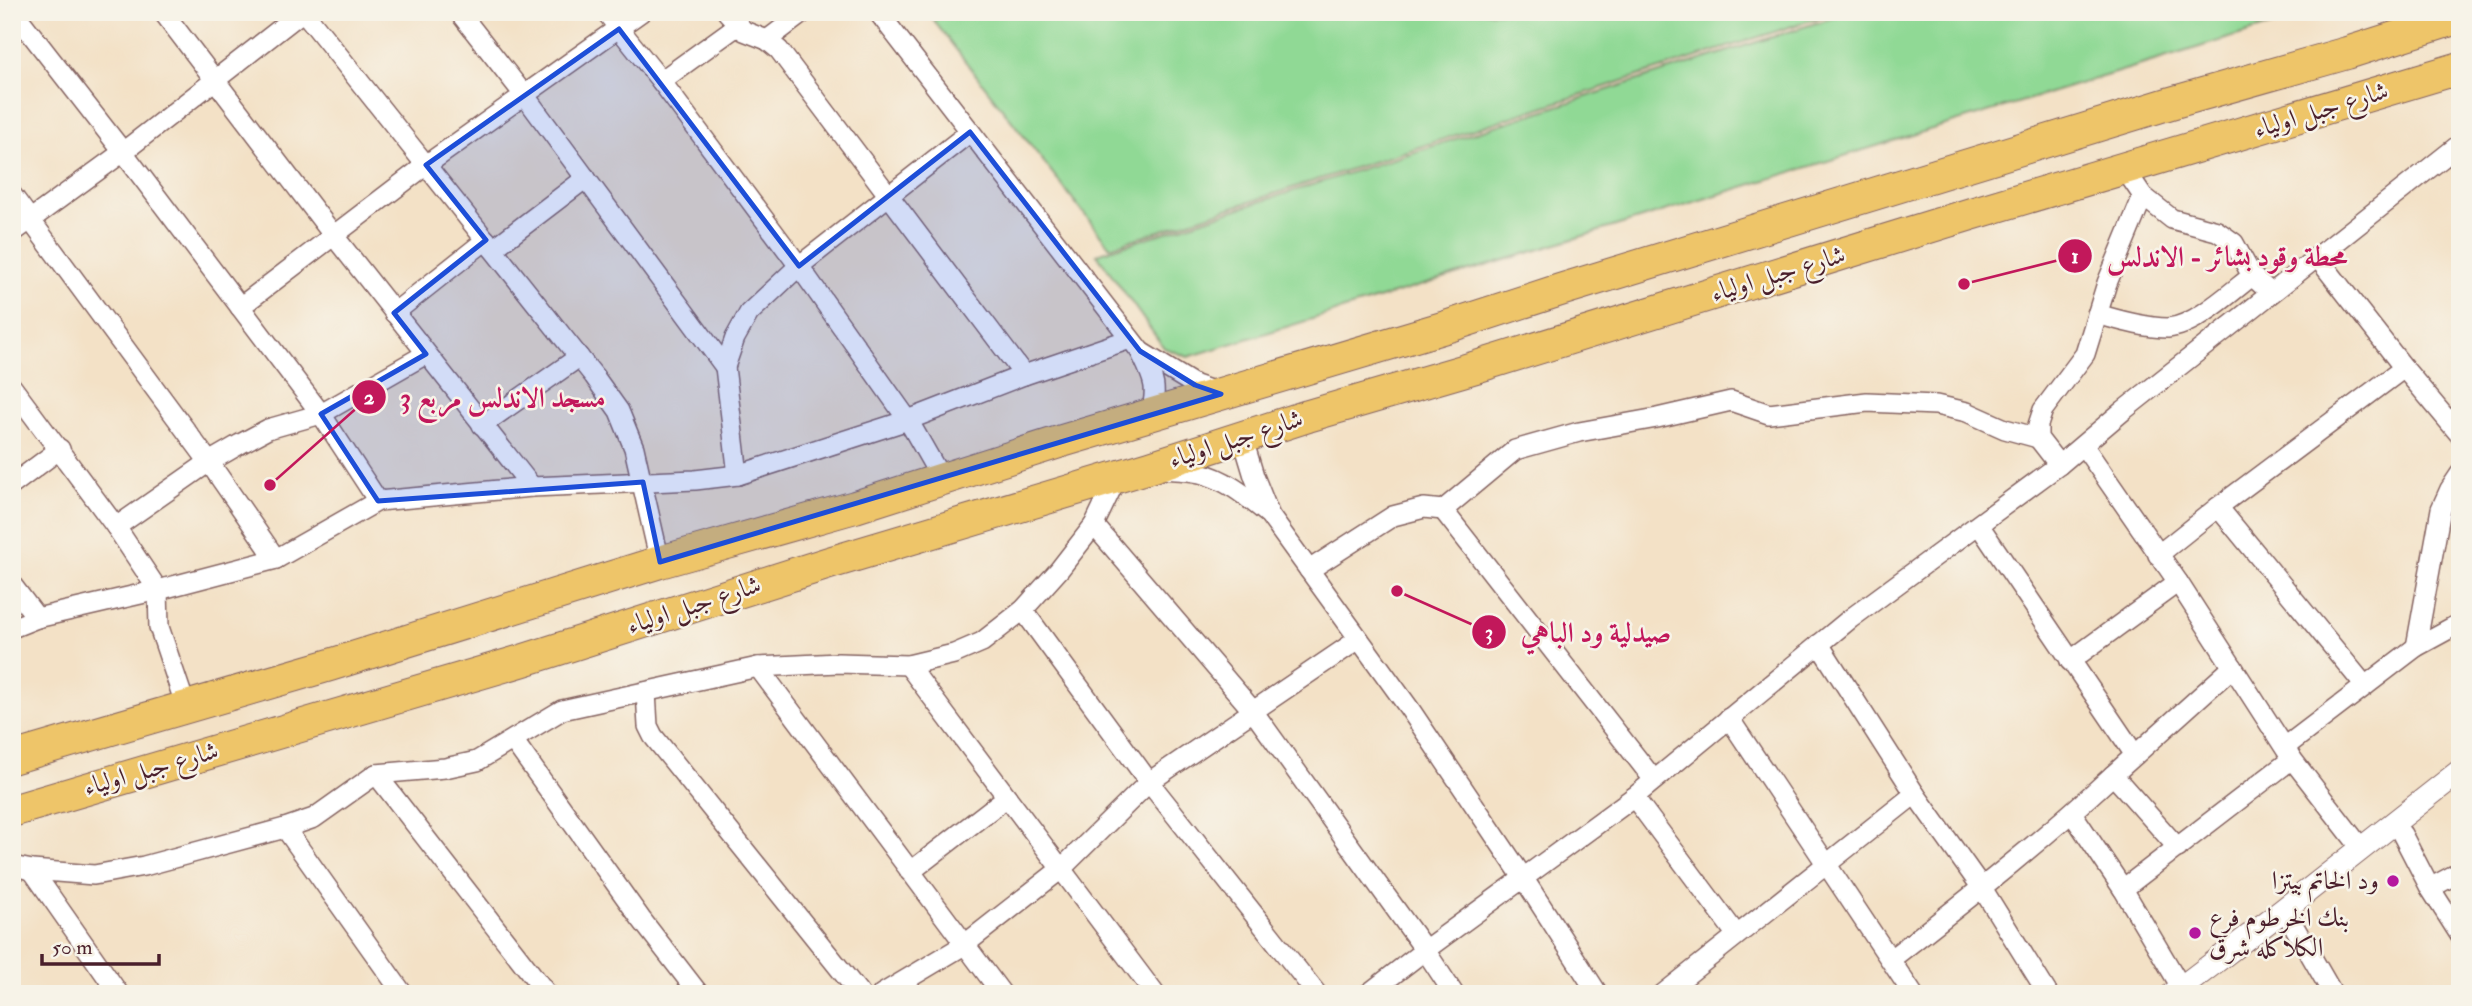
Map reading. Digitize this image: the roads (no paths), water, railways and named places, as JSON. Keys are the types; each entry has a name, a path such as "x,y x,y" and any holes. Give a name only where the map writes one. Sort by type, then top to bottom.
{"highway":[{"name":"شارع جبل اولياء","path":"12,758 330,666 660,562 855,507 941,478 2460,17"},
{"name":"شارع جبل اولياء","path":"12,811 521,661 777,579 1150,467 1242,436 1476,367 2124,167 2460,68"},
{"path":"2231,137 2233,87"},
{"path":"2166,156 2173,139 2176,102"}],"street":[{"path":"14,12 124,152 321,414 378,501"},
{"path":"163,12 334,236 532,487"},
{"path":"12,233 124,152 303,12 579,357 619,411 634,448 660,562"},
{"path":"459,12 525,96 725,367"},
{"path":"606,12 799,266 908,420 941,478"},
{"path":"240,307 426,165 641,12"},
{"path":"767,40 804,12"},
{"path":"878,12 1135,345 1156,383 1155,401 1150,416"},
{"path":"661,81 732,19 751,36 767,40 779,50 1024,375"},
{"path":"738,475 725,367 735,338 749,313 799,266 970,132"},
{"path":"1368,994 1634,797 1819,644 2059,465 2124,410 2460,144"},
{"path":"2124,167 2143,196 2172,219 2217,230 2234,243 2252,276 2271,293"},
{"path":"394,313 586,178"},
{"path":"12,195 209,463 276,559"},
{"path":"2038,438 2038,425 2043,410 2085,354 2107,283 2143,196"},
{"path":"2318,258 2460,435"},
{"path":"2097,314 2131,323 2169,328 2201,314 2252,276"},
{"path":"12,628 37,618 276,559 378,501 532,487 738,475 908,420 1024,375 1135,345 1195,385 1221,394"},
{"path":"116,527 209,463 268,429 321,414 426,354"},
{"path":"482,425 579,357"},
{"path":"2158,555 2404,368"},
{"path":"12,387 60,449 158,590 159,627 186,707"},
{"path":"1309,570 1393,516 1424,508 1443,510 1515,450 1579,432 1731,401 1769,414 1867,402 1936,405 1967,412 2005,429 2038,438 2059,465"},
{"path":"1242,436 1270,516 1417,719 1598,994"},
{"path":"2083,445 2178,582 2288,753 2361,848"},
{"path":"12,485 60,449"},
{"path":"1150,467 1200,473 1218,479 1239,491 1270,516"},
{"path":"2416,647 2441,509 2460,474"},
{"path":"12,866 94,875 157,863 285,828 314,818 376,775 445,768 477,761 562,710 758,667 838,663 908,665 954,654 982,642 1023,610 1094,526 1117,477"},
{"path":"2218,507 2365,687"},
{"path":"1443,510 1654,780"},
{"path":"1979,525 2136,755"},
{"path":"1094,526 1253,711 1454,994"},
{"path":"2070,661 2178,582"},
{"path":"12,585 37,618"},
{"path":"1023,610 1149,782 1317,994"},
{"path":"2123,889 2178,848 2365,687 2416,647 2460,623"},
{"path":"881,994 964,945 1060,869 1149,782 1359,639"},
{"path":"1819,644 1915,794 1982,888 2048,994"},
{"path":"908,665 1155,994"},
{"path":"758,667 1002,994"},
{"path":"1891,959 1982,888 2071,813 2233,667"},
{"path":"646,692 648,726 653,736 860,994"},
{"path":"1730,718 1913,994"},
{"path":"513,740 641,919 699,994"},
{"path":"2184,992 2460,771"},
{"path":"376,775 547,994"},
{"path":"2113,775 2178,848"},
{"path":"2184,992 2291,921 2460,790"},
{"path":"1663,994 1915,794"},
{"path":"910,872 1007,797"},
{"path":"1634,797 1736,934"},
{"path":"2071,813 2123,889 2184,992"},
{"path":"285,828 403,994"},
{"path":"2402,834 2430,888 2460,934"},
{"path":"32,870 119,994"},
{"path":"2430,888 2460,872"},
{"path":"2291,921 2333,994"}],"place":[{"name":"محطة وقود بشائر - الاندلس","path":"1964,284"},
{"name":"مسجد الاندلس مربع 3","path":"270,485"},
{"name":"صيدلية ود الباهي","path":"1397,591"},
{"name":"ود الخاتم بيتزا","path":"2393,881"},
{"name":"بنك الخرطوم فرع الكلاكله شرق","path":"2195,933"}]}
